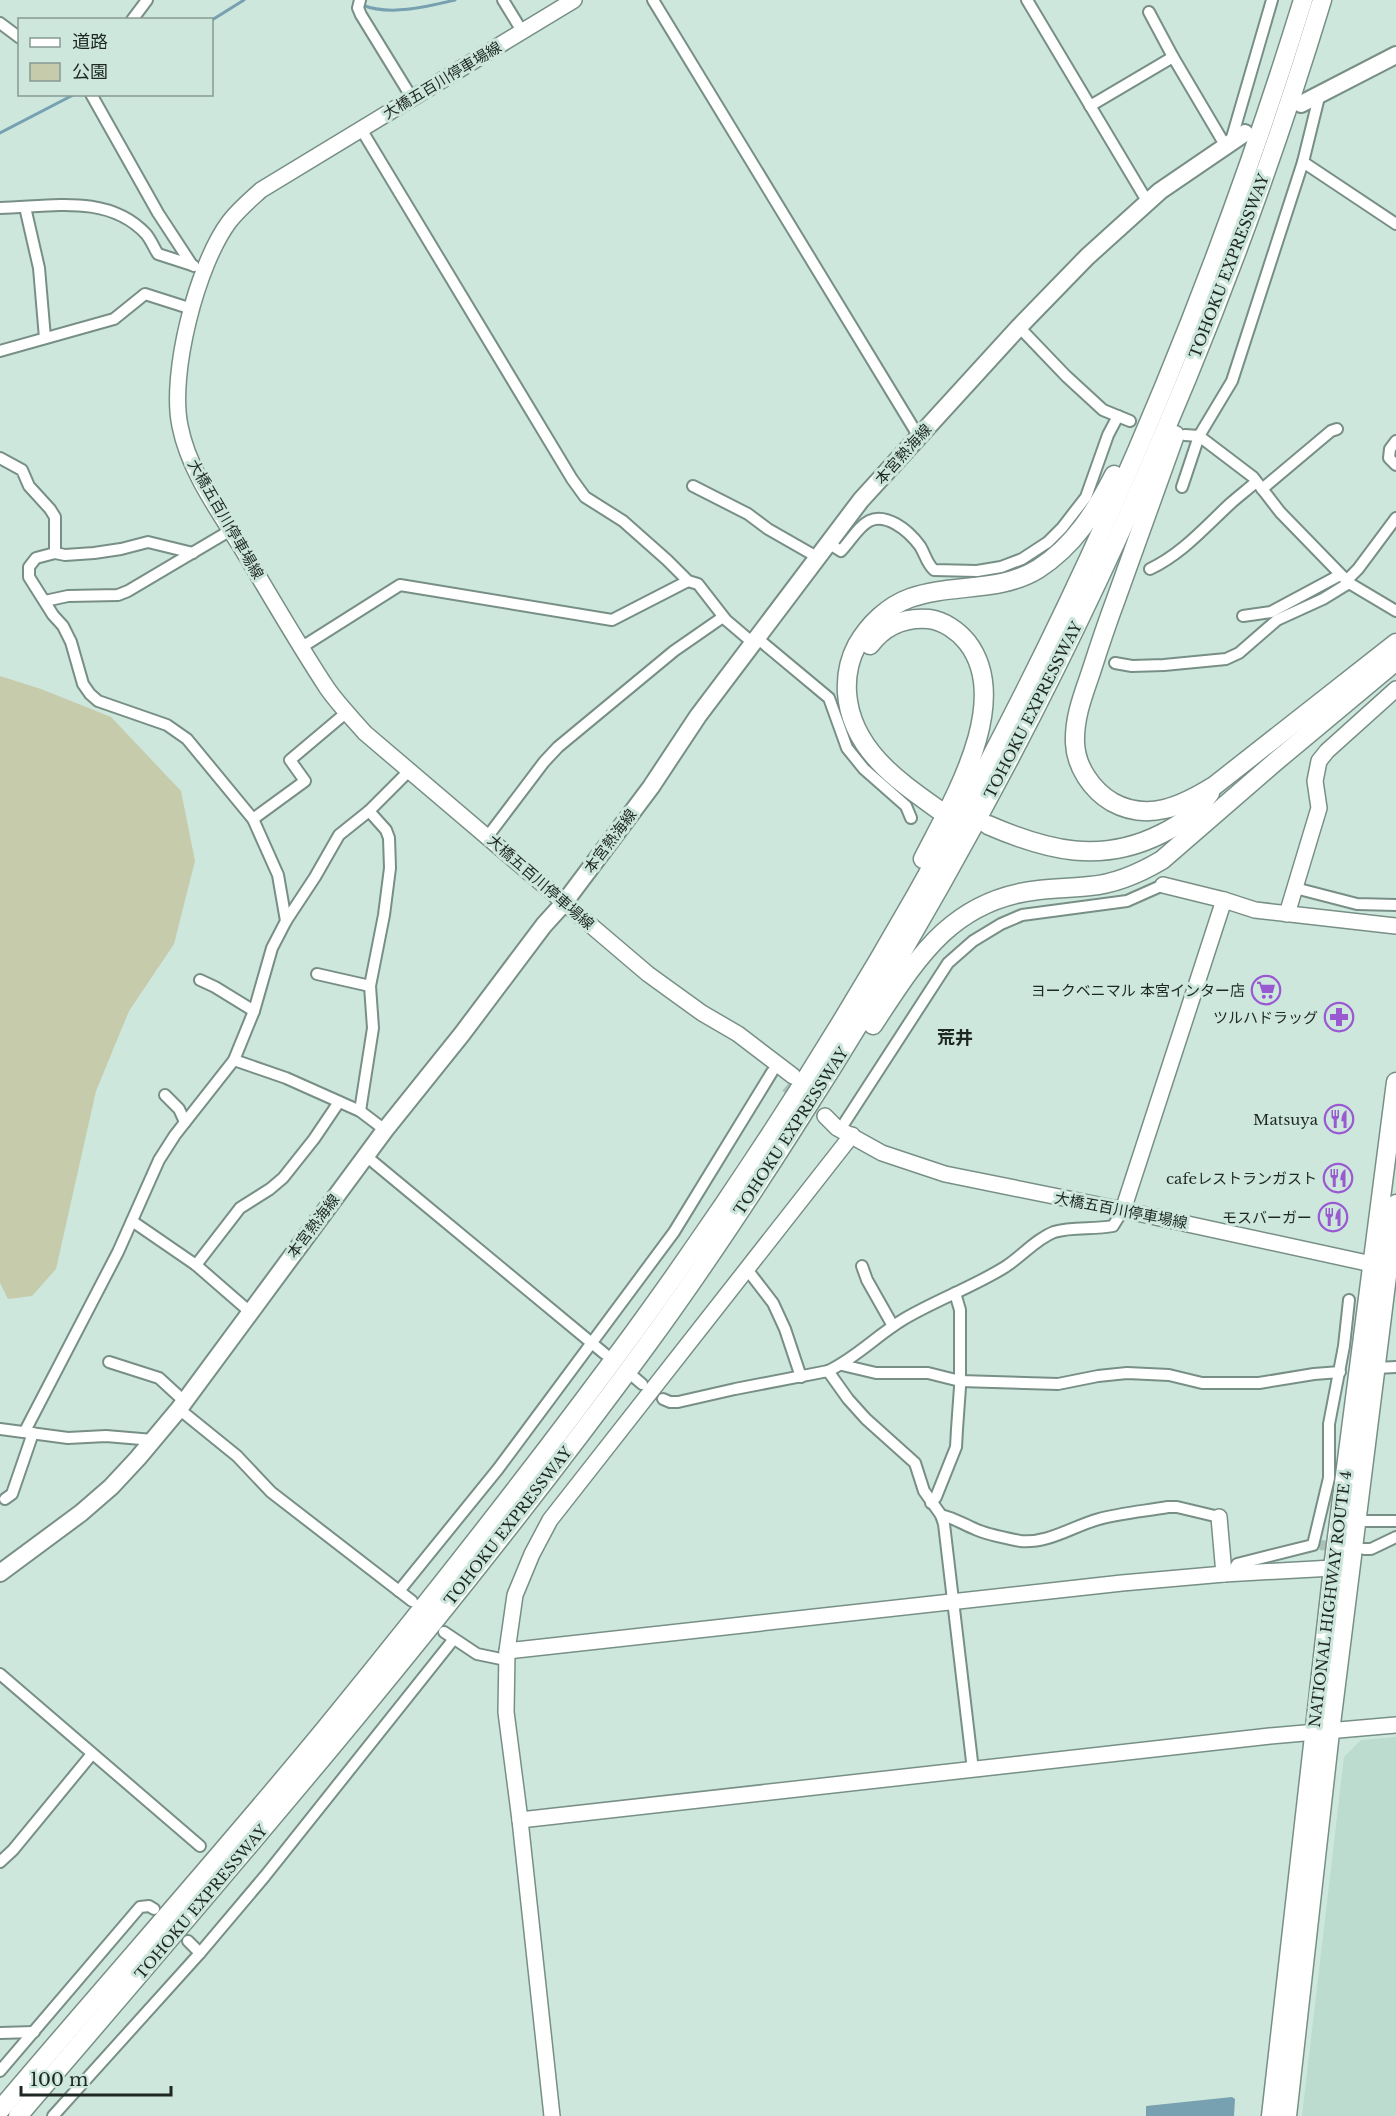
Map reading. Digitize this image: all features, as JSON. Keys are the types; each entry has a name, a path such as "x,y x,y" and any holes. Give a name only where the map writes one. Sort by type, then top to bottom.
{"highway":[{"name":"TOHOKU EXPRESSWAY","path":"18,2116 333,1745 541,1486 649,1342 766,1172 849,1042 919,926 1009,761 1128,516 1185,382 1225,255 1254,150 1303,0"},
{"name":"TOHOKU EXPRESSWAY","path":"0,2110 326,1728 529,1472 636,1330 706,1229 854,1001 965,808 1077,585 1274,144 1322,0"},
{"path":"1225,255 1207,346 1082,696 1075,732 1078,760 1084,774 1105,798 1133,811 1161,811 1192,800 1214,786 1396,644"},
{"path":"854,1001 953,798 982,724 982,678 979,666 969,645 955,630 933,620 909,620 885,629 869,646 858,679 860,702 868,727 885,752 942,805 887,771 855,728 850,712 847,687 850,663 855,649 877,619 907,599 933,591 984,587 1011,582 1038,569 1071,542 1095,510 1114,474 1176,336 1225,255"},
{"path":"766,1172 836,1081 922,954 959,919 994,900 1013,894 1113,882 1162,860 1396,661"},
{"path":"1185,841 1122,860 1085,862 1045,857 1014,847 986,830 1066,850 1102,852 1120,849 1172,829 1198,810 1214,786"},
{"name":"NATIONAL HIGHWAY ROUTE 4","path":"1271,2116 1322,1732 1356,1521 1376,1368 1386,1267 1396,1083"},
{"name":"NATIONAL HIGHWAY ROUTE 4","path":"1287,2116 1322,1732 1333,1568 1396,1204"}],"main road":[{"path":"1301,104 1396,55"},
{"name":"本宮熱海線","path":"0,1573 100,1497 182,1405 385,1130 462,1034 544,925 564,903 651,787 698,716 861,500 1087,257 1173,180 1233,140"}],"street":[{"path":"134,18 147,0"},
{"path":"360,0 358,8 360,15 412,98"},
{"path":"503,0 522,31"},
{"name":"大橋五百川停車場線","path":"574,0 261,190 243,206 228,223 198,267 177,391 180,428 185,447 197,472 231,530 328,689 365,733 648,974 702,1013 772,1072 790,1080 738,1034 702,1013"},
{"path":"653,0 919,436"},
{"path":"1027,0 1147,201"},
{"path":"1233,140 1272,0"},
{"path":"1149,12 1173,57 1233,140"},
{"path":"0,23 18,36"},
{"path":"1090,106 1173,57"},
{"path":"92,96 158,213 198,267"},
{"path":"1182,487 1199,436 1232,381 1304,162 1318,97"},
{"path":"361,129 585,497 623,520 688,581 698,584 723,617 829,698 847,748 864,770 906,806 910,818"},
{"path":"1304,162 1396,224"},
{"path":"0,208 94,206 122,216 134,224 147,235 158,254 198,267"},
{"path":"25,207 39,268 45,338"},
{"path":"0,351 114,319 145,294 192,309"},
{"path":"1020,327 1066,376 1103,410 1130,421"},
{"path":"828,543 841,551 867,522 872,518 881,517 902,528 919,546 934,570 977,571 1010,565 1048,542 1086,497 1108,435 1118,416"},
{"path":"1150,569 1164,563 1182,549 1233,501 1259,486 1331,431 1337,429"},
{"path":"1185,435 1199,436 1253,477 1280,512 1345,580 1396,611"},
{"path":"1396,441 1390,449 1389,458 1396,465"},
{"path":"0,458 22,470 28,486 55,517 55,553"},
{"path":"693,486 748,514 768,529 817,557"},
{"path":"1114,663 1132,666 1164,665 1226,659 1239,653 1277,620 1323,599 1358,568 1396,518"},
{"path":"45,601 68,596 118,594 128,591 231,530"},
{"path":"193,553 148,542 94,553 65,555 55,553 36,558 30,567 31,582 71,642 80,674 90,694 98,701 177,730 187,739 252,819 278,875 286,921"},
{"path":"1243,616 1271,612 1345,580"},
{"path":"302,647 400,585 612,620 688,581"},
{"path":"488,836 558,747 674,651 723,617"},
{"path":"1287,914 1319,808 1316,781 1319,761 1327,751 1396,689"},
{"path":"252,819 305,781 290,760 347,712"},
{"path":"5,1499 12,1494 29,1432 118,1252 159,1160 185,1122 234,1060 254,1011 272,948 286,921 339,835 369,811 409,771"},
{"path":"360,1111 372,1028 370,987 384,915 390,868 389,838 386,830 369,811"},
{"path":"552,2116 506,1712 506,1656 515,1595 532,1554 550,1520 746,1268 848,1128 948,963 973,941 1000,924 1022,915 1127,901 1163,885 1255,910 1396,926"},
{"path":"1295,888 1358,904 1396,905"},
{"path":"663,1399 678,1402 828,1371 842,1365 893,1326 1019,1258 1044,1237 1064,1229 1097,1230 1113,1226 1123,1210 1224,900"},
{"path":"317,974 370,987"},
{"path":"200,980 254,1011"},
{"path":"234,1060 286,1078 360,1111 385,1130"},
{"path":"399,1591 498,1469 674,1232 772,1072"},
{"path":"165,1095 178,1109 185,1122"},
{"path":"196,1265 240,1208 283,1178 314,1139 339,1102"},
{"name":"大橋五百川停車場線","path":"828,1112 837,1128 848,1128 882,1153 945,1174 1386,1267"},
{"path":"366,1156 605,1354"},
{"path":"132,1221 196,1265 250,1312"},
{"path":"862,1266 867,1280 893,1326"},
{"path":"746,1268 773,1303 785,1329 801,1377"},
{"path":"931,1503 936,1497 956,1447 960,1381 960,1310 955,1293"},
{"path":"1227,1574 1237,1564 1316,1545 1329,1478 1329,1424 1340,1372 1349,1300"},
{"path":"109,1362 159,1378 182,1405 237,1456 271,1492 412,1601"},
{"path":"842,1365 876,1373 928,1373 960,1381 1058,1384 1098,1376 1150,1373 1202,1383 1259,1383 1340,1372"},
{"path":"1376,1368 1396,1367"},
{"path":"828,1371 866,1419 915,1463 924,1491 941,1515 954,1602 973,1770"},
{"path":"0,1429 68,1438 106,1436 153,1440"},
{"path":"941,1515 957,1518 976,1530 1019,1541 1033,1541 1048,1539 1101,1518 1168,1508 1186,1509 1219,1517 1227,1574"},
{"path":"1356,1521 1396,1521"},
{"path":"1364,1549 1371,1549 1396,1536"},
{"path":"444,1632 477,1654 506,1656 1122,1583 1333,1568"},
{"path":"53,2116 200,1953 265,1876 453,1640"},
{"path":"0,1674 200,1846"},
{"path":"520,1821 1396,1725"},
{"path":"0,1862 13,1850 92,1754"},
{"path":"0,2071 140,1907 149,1906 154,1909"},
{"path":"188,1941 200,1953"},
{"path":"0,2034 34,2032"}],"shaded area":[{"path":"1396,1737 1396,2116 1302,2116 1344,1757 1361,1740"}],"green space":[{"path":"0,676 41,689 111,717 181,791 195,861 174,944 129,1011 96,1091 56,1269 32,1296 8,1299 0,1283"}],"water":[{"path":"1232,2097 1235,2099 1234,2116 1146,2116 1146,2106"}],"waterway":[{"path":"213,19 244,0"},
{"path":"362,5 396,10 420,8 455,0"},
{"path":"0,133 71,96"}],"tunnel":[{"path":"787,1085 825,1116"},
{"path":"1320,1545 1341,1547"}],"place":[{"name":"ヨークベニマル 本宮インター店","path":"1266,990"},
{"name":"ツルハドラッグ","path":"1339,1017"},
{"name":"Matsuya","path":"1339,1119"},
{"name":"cafeレストランガスト","path":"1338,1178"},
{"name":"モスバーガー","path":"1333,1217"}],"district":[{"name":"荒井","path":"955,1038"}]}
